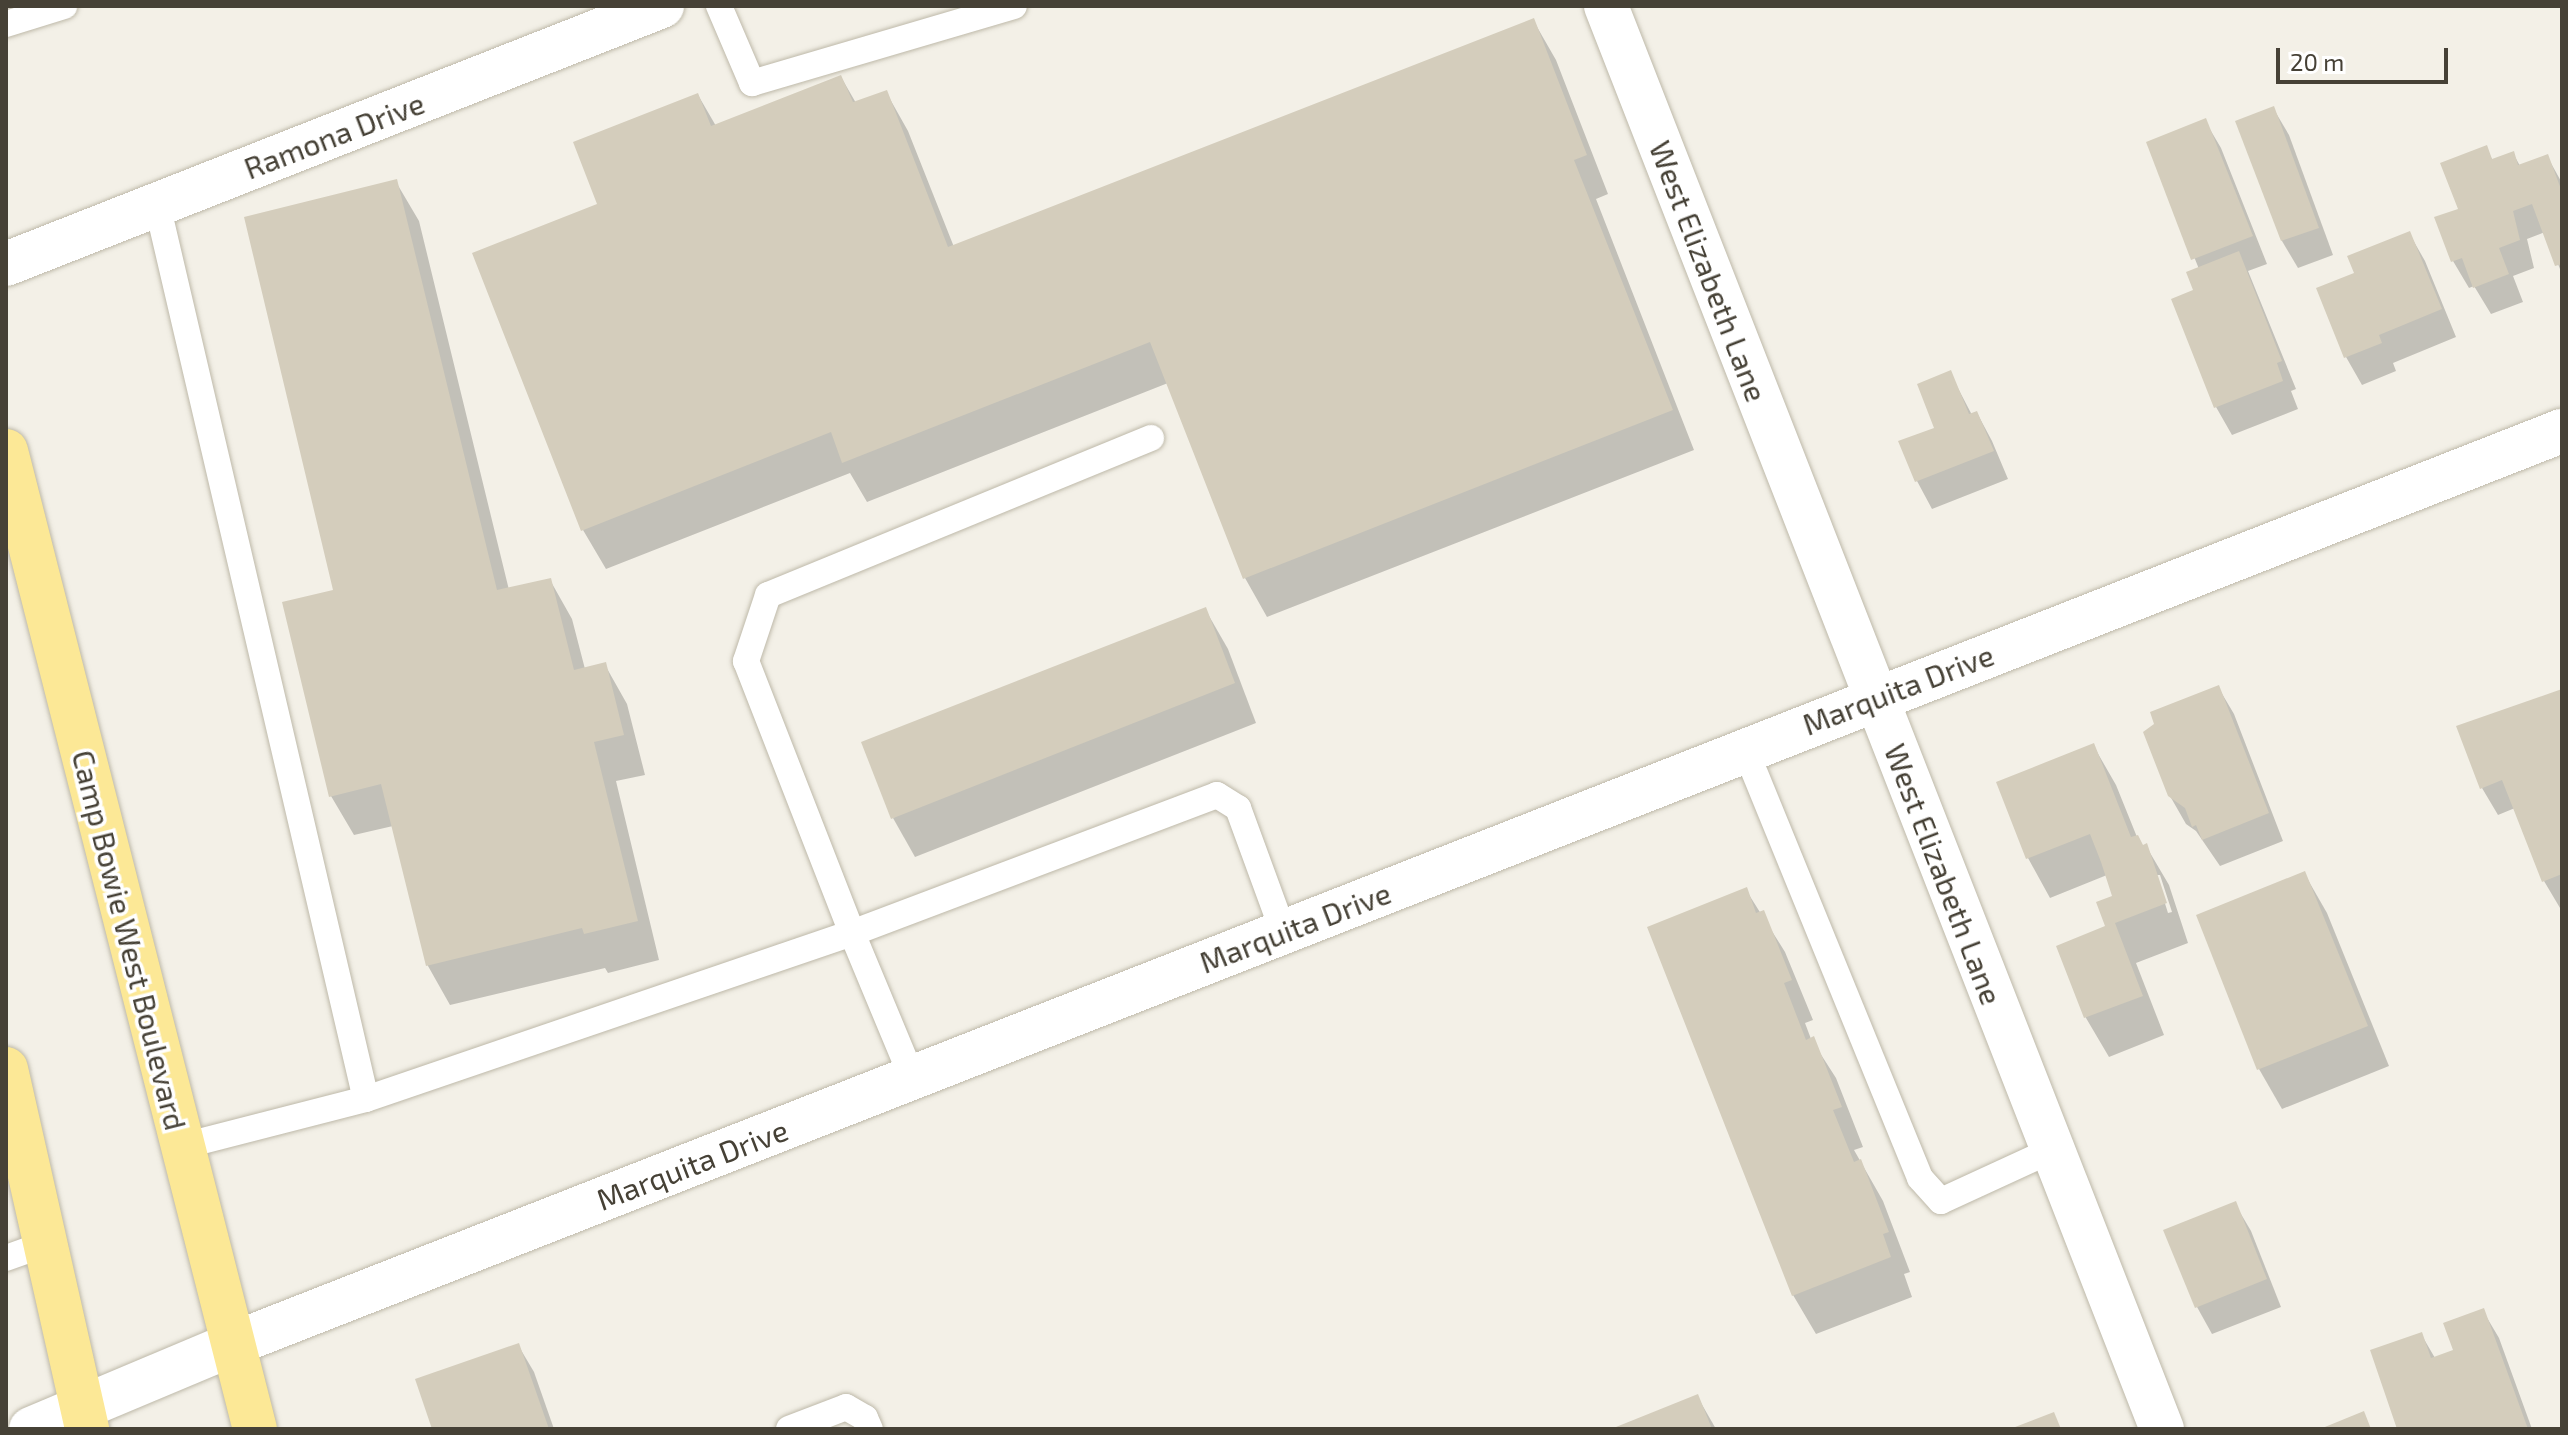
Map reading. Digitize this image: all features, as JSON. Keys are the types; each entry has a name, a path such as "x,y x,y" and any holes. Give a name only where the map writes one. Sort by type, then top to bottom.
{"main road":[{"name":"Camp Bowie West Boulevard","path":"6,451 255,1429"},
{"path":"6,1069 26,1251 85,1419"}],"street":[{"name":"Ramona Drive","path":"6,264 662,6"},
{"name":"West Elizabeth Lane","path":"1606,6 2162,1429"},
{"name":"Marquita Drive","path":"31,1429 85,1419 233,1344 2562,431"}],"lane":[{"path":"6,24 64,6"},
{"path":"719,6 752,83 1014,6"},
{"path":"157,204 366,1099"},
{"path":"912,1077 746,661 768,595 1151,438"},
{"path":"1745,749 1920,1178 1941,1201 2052,1150"},
{"path":"183,1146 366,1099 852,933 1217,795 1238,808 1283,931"},
{"path":"789,1429 846,1407 865,1418 870,1429"}],"building":[{"path":"1534,18 1587,155 1574,160 1673,410 1243,579 1150,342 842,463 831,432 581,531 472,253 597,204 573,142 698,93 711,126 841,75 853,102 887,90 948,247"},
{"path":"2274,106 2319,228 2281,241 2235,121"},
{"path":"2206,118 2253,236 2191,260 2146,142"},
{"path":"2487,145 2492,159 2514,151 2518,165 2548,154 2562,192 2562,264 2555,266 2532,204 2513,211 2520,240 2499,248 2509,274 2473,288 2462,258 2451,262 2434,217 2458,209 2440,163"},
{"path":"397,179 497,590 551,578 574,670 606,662 624,735 594,742 638,921 584,934 582,928 426,966 381,784 329,797 282,602 333,590 244,217"},
{"path":"2410,231 2442,309 2379,335 2382,343 2344,358 2316,288 2354,273 2347,256"},
{"path":"2239,251 2282,361 2277,363 2283,381 2214,408 2171,299 2193,290 2186,272"},
{"path":"1951,370 1969,414 1977,411 1994,451 1915,482 1898,441 1934,428 1917,384"},
{"path":"1206,607 1235,683 891,819 861,742"},
{"path":"2219,685 2269,813 2202,840 2196,825 2192,827 2185,808 2168,796 2143,732 2154,724 2150,712"},
{"path":"2562,689 2562,874 2542,882 2502,780 2480,789 2456,726"},
{"path":"2094,743 2131,837 2138,835 2143,845 2147,843 2167,903 2115,923 2143,996 2084,1018 2056,946 2105,926 2096,902 2112,896 2101,862 2090,834 2026,859 1996,782"},
{"path":"2305,871 2368,1026 2257,1070 2196,915"},
{"path":"1747,887 1756,913 1764,910 1792,980 1784,983 1806,1040 1814,1036 1842,1107 1833,1110 1854,1162 1861,1159 1889,1232 1883,1234 1891,1257 1792,1296 1647,927"},
{"path":"2236,1201 2267,1279 2195,1308 2163,1230"},
{"path":"2484,1308 2528,1429 2397,1429 2370,1350 2422,1332 2431,1358 2453,1350 2443,1323"},
{"path":"519,1343 549,1429 432,1429 415,1379"},
{"path":"1698,1394 1712,1429 1611,1429"},
{"path":"2364,1411 2371,1429 2320,1429"},
{"path":"2054,1412 2061,1429 2010,1429"}]}
